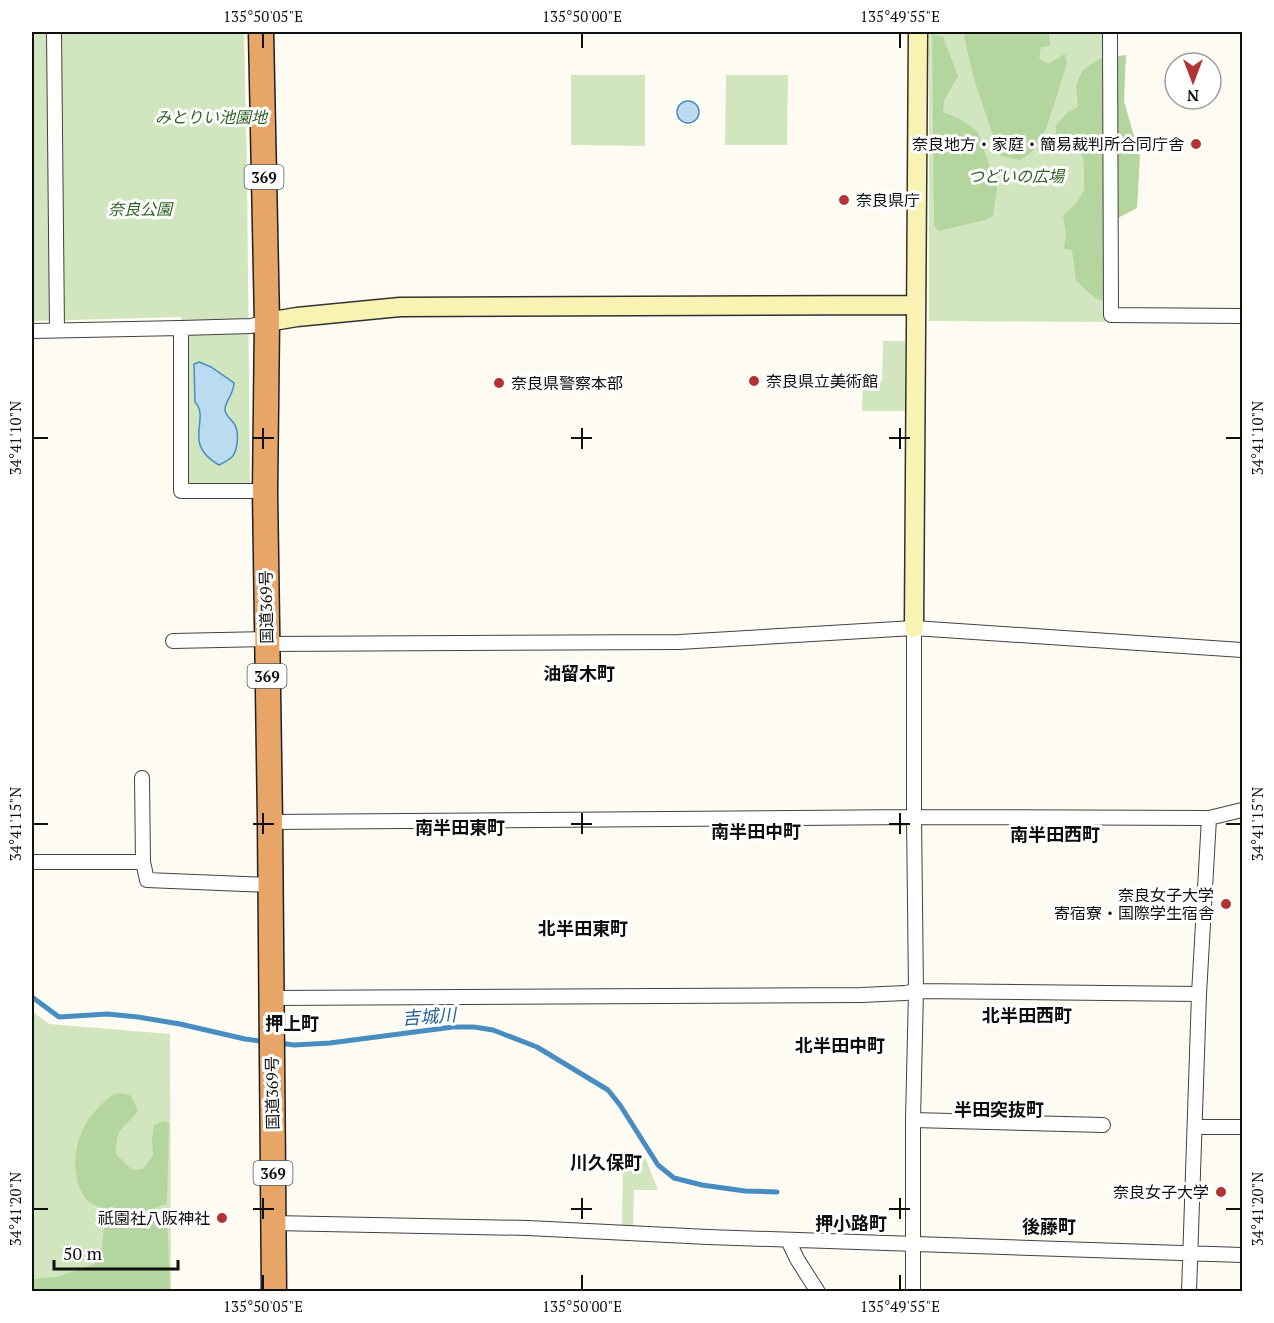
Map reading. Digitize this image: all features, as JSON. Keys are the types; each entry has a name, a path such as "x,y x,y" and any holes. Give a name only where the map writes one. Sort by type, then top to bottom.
{"highway":[{"name":"国道369号","path":"261,32 267,322 265,491 274,1292"}],"street":[{"path":"54,32 57,330"},
{"path":"913,1292 916,991 914,628 918,32"},
{"path":"1110,32 1111,315 1242,316"},
{"path":"32,331 252,326 297,316 400,307 916,305"},
{"path":"181,328 181,491 265,491"},
{"path":"173,641 679,642 914,628 1242,650"},
{"path":"142,778 143,862 147,880 270,885"},
{"path":"270,822 914,817 1209,818 1242,810"},
{"path":"1189,1292 1199,994 1209,818"},
{"path":"32,862 143,862"},
{"path":"271,998 861,995 916,991 1199,994"},
{"path":"914,1120 1103,1125"},
{"path":"1195,1126 1242,1126"},
{"path":"273,1223 528,1228 788,1240 1242,1255"},
{"path":"788,1240 818,1292"}],"green space":[{"name":"奈良公園","path":"32,32 244,32 250,484 194,485 186,480 185,348 181,317 32,321"},
{"name":"つどいの広場","path":"929,32 1102,32 1105,322 929,321"},
{"path":"965,33 1049,34 1050,46 1041,47 1039,58 1048,64 1065,54 1067,64 1045,132 1032,152 1020,160 1000,156 974,79"},
{"path":"932,34 943,37 958,76 944,101 943,112 962,120 978,132 997,188 993,216 939,231 934,226"},
{"path":"1126,55 1124,101 1140,157 1137,208 1118,218 1118,306 1095,298 1076,281 1072,250 1064,249 1066,234 1063,216 1077,202 1084,190 1084,169 1083,157 1072,145 1056,140 1056,125 1068,112 1078,107 1076,86 1082,71 1099,59"},
{"path":"571,75 645,75 645,146 571,145"},
{"path":"726,75 788,75 787,145 725,145"},
{"path":"883,341 905,341 905,411 862,411 863,381 882,381"},
{"path":"32,1011 49,1024 170,1034 171,1291 32,1291"},
{"path":"118,1093 130,1095 138,1110 119,1132 116,1144 116,1154 132,1170 143,1169 153,1155 154,1125 163,1121 169,1123 167,1204 147,1211 120,1211 91,1203 78,1184 75,1165 77,1146 86,1123 107,1099"},
{"path":"623,1157 645,1157 658,1190 634,1190 633,1229 622,1228"},
{"path":"167,1210 170,1291 32,1291 32,1279 57,1277 94,1264 101,1257 104,1228 118,1216 142,1219"}],"water":[{"path":"688,101 698,108 699,112 692,122 688,123 678,116 677,112 684,102"},
{"path":"199,362 211,367 234,383 225,410 236,428 237,446 232,457 219,465 201,449 199,440 200,416 195,402 194,364"}],"waterway":[{"name":"吉城川","path":"32,997 59,1017 107,1014 138,1017 267,1042"},
{"name":"吉城川","path":"279,1043 294,1045 330,1043 453,1027 493,1030 537,1047 608,1090 658,1165 674,1178 702,1185 745,1191 777,1192"}],"place":[{"name":"奈良地方・家庭・簡易裁判所合同庁舎","path":"1196,144"},
{"name":"奈良県庁","path":"844,200"},
{"name":"奈良県立美術館","path":"754,381"},
{"name":"奈良県警察本部","path":"499,383"},
{"name":"奈良女子大学 寄宿寮・国際学生宿舎","path":"1226,904"},
{"name":"奈良女子大学","path":"1221,1192"},
{"name":"祇園社八阪神社","path":"222,1218"}],"district":[{"name":"油留木町","path":"579,673"},
{"name":"南半田東町","path":"460,827"},
{"name":"南半田中町","path":"756,831"},
{"name":"南半田西町","path":"1055,834"},
{"name":"北半田東町","path":"583,928"},
{"name":"北半田西町","path":"1027,1015"},
{"name":"押上町","path":"292,1023"},
{"name":"北半田中町","path":"840,1045"},
{"name":"半田突抜町","path":"999,1109"},
{"name":"川久保町","path":"606,1162"},
{"name":"押小路町","path":"851,1223"},
{"name":"後藤町","path":"1049,1226"}],"park label":[{"name":"みとりい池園地","path":"211,117"}]}
